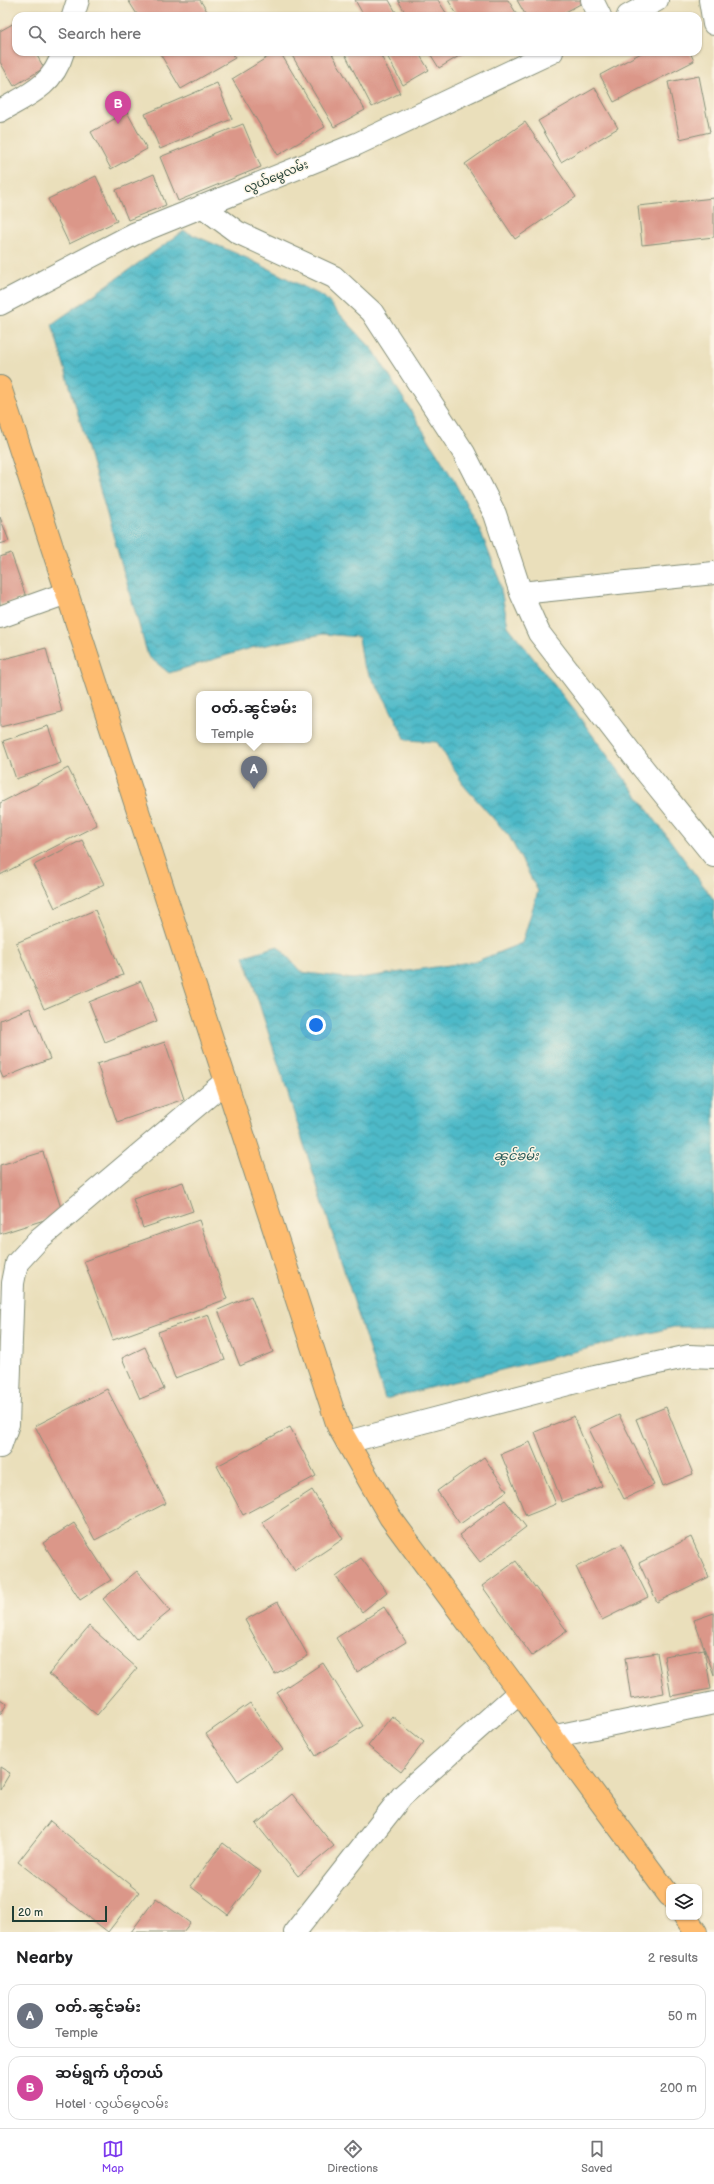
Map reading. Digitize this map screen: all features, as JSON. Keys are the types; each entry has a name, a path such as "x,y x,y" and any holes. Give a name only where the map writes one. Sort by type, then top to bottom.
{"highway":[{"path":"0,387 338,1426 390,1517 518,1693 666,1891"},
{"path":"687,1920 696,1932"}],"street":[{"path":"74,12 78,0"},
{"path":"592,0 598,12"},
{"path":"635,12 657,0"},
{"path":"710,0 714,24"},
{"path":"0,112 42,87 59,65 61,56"},
{"name":"လွယ်မွေလမ်း","path":"0,304 134,234 357,144 544,56"},
{"path":"202,206 237,232 334,277 372,312 464,453 496,514 522,594 539,633 642,767 714,856"},
{"path":"522,594 714,573"},
{"path":"0,617 67,594"},
{"path":"0,1447 8,1424 13,1283 17,1263 39,1239 226,1081"},
{"path":"347,1442 594,1376 689,1356 714,1357"},
{"path":"295,1932 402,1796 518,1693"},
{"path":"551,1737 714,1703"}],"water":[{"name":"ၼွင်ၶမ်း","path":"184,231 249,259 324,297 374,351 453,479 480,530 499,579 508,626 574,710 714,900 714,1327 674,1327 385,1399 244,956 278,946 301,972 353,979 477,961 522,943 538,891 509,836 465,787 437,742 406,740 386,701 363,664 359,637 323,634 251,648 169,673 148,656 52,324"}],"building":[{"path":"128,0 200,0 208,12 136,12"},
{"path":"355,0 389,0 396,12 362,12"},
{"path":"398,0 438,0 446,12 405,12"},
{"path":"448,0 508,0 516,12 456,12"},
{"path":"517,0 588,0 566,12 524,12"},
{"path":"12,24 12,56 37,56 44,68 14,86 0,62 0,31"},
{"path":"161,56 234,56 235,58 181,89"},
{"path":"269,56 282,56 325,127 278,155 232,79"},
{"path":"292,56 333,56 365,110 334,127"},
{"path":"346,56 381,56 400,93 372,107"},
{"path":"387,56 420,56 429,70 403,85"},
{"path":"432,56 459,56 439,68"},
{"path":"636,56 692,56 694,61 614,102 600,75"},
{"path":"699,76 710,132 680,139 668,82"},
{"path":"217,83 232,119 160,149 145,114"},
{"path":"595,88 618,128 561,162 538,121"},
{"path":"127,112 147,149 111,169 91,132"},
{"path":"525,122 576,197 515,239 465,164"},
{"path":"243,124 261,167 178,201 160,157"},
{"path":"154,174 166,205 128,220 116,190"},
{"path":"96,176 117,221 69,244 48,199"},
{"path":"714,198 714,237 642,245 638,206"},
{"path":"0,517 9,541 0,544"},
{"path":"11,553 26,597 0,605 0,557"},
{"path":"46,648 62,712 0,727 0,660"},
{"path":"48,726 61,763 16,779 3,741"},
{"path":"68,768 97,825 0,875 0,803"},
{"path":"82,840 104,884 55,908 34,865"},
{"path":"95,910 123,975 44,1009 16,943"},
{"path":"141,981 157,1021 105,1042 89,1002"},
{"path":"30,1008 50,1059 3,1078 0,1071 0,1020"},
{"path":"165,1042 184,1099 117,1122 97,1064"},
{"path":"43,1152 63,1214 0,1234 0,1165"},
{"path":"183,1182 193,1211 143,1228 133,1199"},
{"path":"199,1220 227,1299 113,1340 84,1261"},
{"path":"251,1296 273,1352 240,1366 218,1310"},
{"path":"208,1314 225,1360 175,1378 158,1332"},
{"path":"145,1347 164,1389 140,1399 122,1358"},
{"path":"107,1389 166,1503 95,1540 35,1426"},
{"path":"666,1407 693,1474 663,1486 636,1419"},
{"path":"619,1415 654,1485 624,1499 589,1429"},
{"path":"574,1416 602,1486 562,1502 535,1432"},
{"path":"290,1427 316,1476 243,1515 217,1466"},
{"path":"530,1442 556,1504 526,1516 501,1454"},
{"path":"484,1457 507,1491 460,1524 437,1491"},
{"path":"312,1490 343,1539 295,1571 262,1522"},
{"path":"505,1500 526,1527 480,1562 459,1535"},
{"path":"74,1523 111,1580 80,1600 43,1543"},
{"path":"691,1537 709,1577 657,1602 639,1563"},
{"path":"622,1544 648,1597 602,1620 576,1567"},
{"path":"361,1558 387,1592 362,1612 336,1577"},
{"path":"516,1561 567,1631 532,1656 482,1586"},
{"path":"137,1571 170,1611 136,1639 103,1599"},
{"path":"278,1602 308,1656 275,1674 245,1620"},
{"path":"384,1607 406,1642 357,1672 336,1638"},
{"path":"714,1613 714,1675 694,1620"},
{"path":"89,1626 137,1668 97,1715 49,1674"},
{"path":"704,1649 711,1689 671,1696 664,1656"},
{"path":"657,1653 664,1693 631,1699 625,1658"},
{"path":"323,1663 363,1726 316,1756 277,1693"},
{"path":"0,1699 7,1704 0,1715"},
{"path":"250,1703 283,1750 238,1781 206,1734"},
{"path":"392,1716 424,1742 401,1772 368,1746"},
{"path":"0,1767 10,1773 0,1790"},
{"path":"292,1794 334,1846 298,1876 256,1824"},
{"path":"50,1821 139,1892 108,1932 18,1862"},
{"path":"223,1843 261,1872 228,1915 190,1886"},
{"path":"156,1898 190,1923 183,1932 131,1932"}],"place":[{"name":"ဆမ်ရွက် ဟိုတယ်","path":"118,124"},
{"name":"ဝတ်ႉၼွင်ၶမ်း","path":"254,789"}]}
